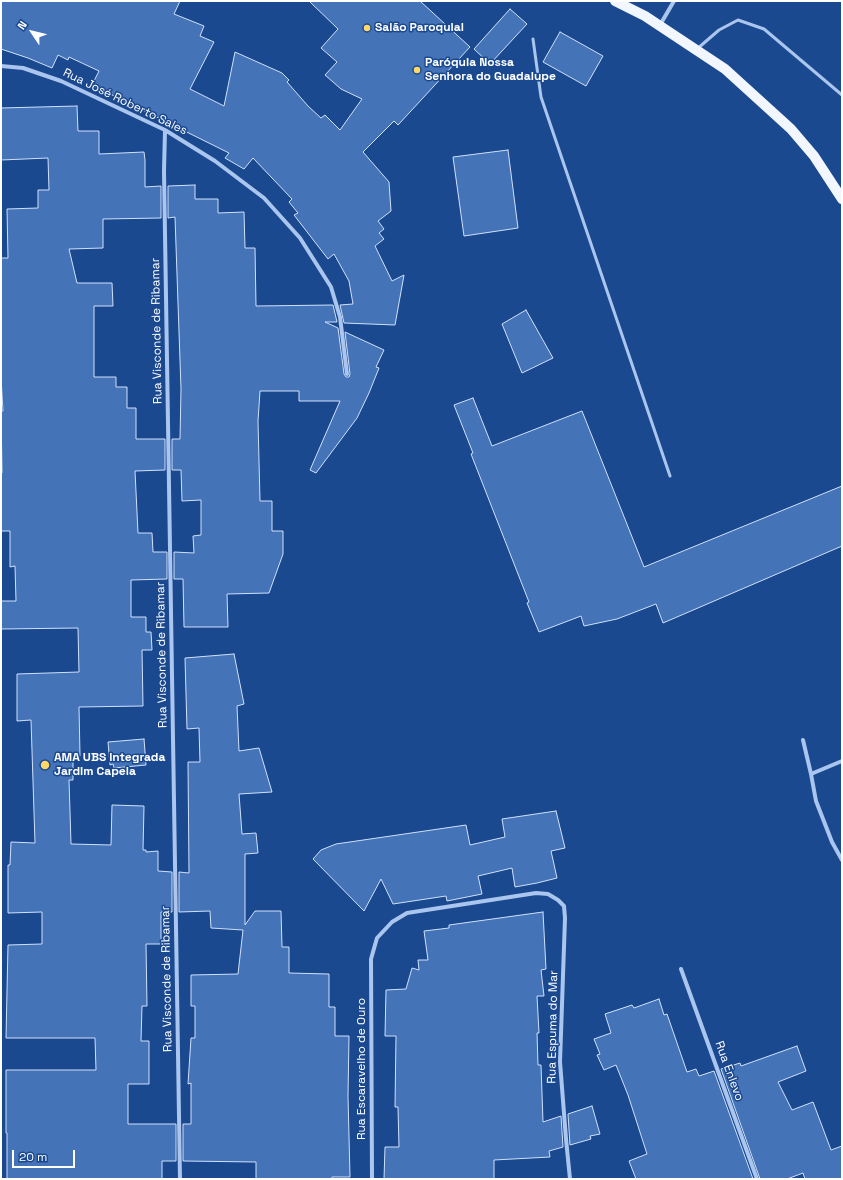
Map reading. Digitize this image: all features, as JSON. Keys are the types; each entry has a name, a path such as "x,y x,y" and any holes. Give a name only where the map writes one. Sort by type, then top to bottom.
{"main road":[{"path":"615,1 645,16 725,69 791,129 814,156 842,199"}],"street":[{"path":"660,26 674,1"},
{"name":"Rua José Roberto Sales","path":"1,66 23,68 61,81 165,130 215,161 264,198 300,238 331,287 340,317 347,374"},
{"name":"Rua Visconde de Ribamar","path":"165,130 180,1179"},
{"path":"804,740 812,774 816,801 832,842 842,860"},
{"path":"812,774 842,761"},
{"name":"Rua Escaravelho de Ouro","path":"372,1179 371,960 377,938 392,922 407,913 536,893"},
{"name":"Rua Espuma do Mar","path":"536,893 548,894 564,906 565,918 560,1062 570,1179"},
{"name":"Rua Enlevo","path":"681,969 757,1179"}],"lane":[{"path":"696,50 719,30 738,20 764,29 842,95"},
{"path":"533,39 541,97 670,476"}],"building":[{"path":"1,1 180,1 174,14 204,26 200,36 214,42 190,89 224,106 235,52 282,73 289,80 287,82 308,106 321,118 325,115 340,130 362,99 341,89 325,75 337,62 321,48 338,29 309,1 420,1 470,47 398,125 394,121 363,152 389,182 391,211 378,221 384,229 379,233 384,239 375,246 392,281 404,275 395,325 344,323 340,305 353,304 349,281 334,254 328,259 294,215 298,213 289,202 292,199 253,158 244,169 225,158 229,153 92,85 99,71 69,57 68,60 58,55 52,68 1,49"},
{"path":"510,9 527,24 490,64 474,49"},
{"path":"560,32 603,56 586,86 543,62"},
{"path":"77,106 78,131 99,131 99,154 144,152 145,187 161,186 161,218 103,219 103,248 69,249 77,283 112,283 113,306 94,306 94,377 116,377 116,387 127,387 127,408 136,408 136,439 165,439 165,470 135,471 138,533 152,533 153,552 167,552 167,579 131,580 131,617 146,617 146,632 151,632 152,650 142,650 143,706 79,707 80,756 73,757 73,780 69,780 71,844 111,845 112,805 144,806 143,850 146,850 146,852 158,851 158,871 172,872 172,912 161,912 161,944 146,944 147,1006 142,1006 141,1041 149,1041 149,1084 128,1084 128,1124 176,1124 176,1161 162,1161 162,1179 7,1179 6,1070 96,1070 95,1038 6,1038 8,945 42,944 42,912 8,913 8,865 10,865 11,842 35,843 31,720 17,721 17,674 79,672 78,628 1,629 1,601 16,601 15,566 10,567 10,531 1,531 1,411 3,411 1,378 1,258 8,258 7,209 38,208 38,190 49,190 48,158 1,160 1,108"},
{"path":"508,150 518,228 464,236 453,157"},
{"path":"195,185 195,199 218,199 218,213 244,212 245,248 255,248 256,306 333,305 337,322 325,322 338,328 344,374 346,377 349,377 350,374 345,332 384,350 376,367 379,368 357,418 316,473 310,470 340,401 299,401 299,391 260,391 258,421 260,501 272,501 272,531 283,531 283,554 269,593 227,594 228,627 184,627 183,579 174,579 174,552 194,553 193,536 201,535 201,500 182,501 181,470 172,470 172,439 180,439 181,389 175,217 168,218 168,186"},
{"path":"526,310 553,358 522,373 502,324"},
{"path":"473,398 492,446 582,411 644,567 842,486 842,546 663,623 656,604 617,619 584,626 581,616 539,632 527,603 529,602 471,454 473,453 454,405"},
{"path":"234,654 244,704 237,706 239,751 259,748 272,792 239,794 242,834 256,833 258,853 245,854 245,925 255,911 281,911 282,947 289,947 289,973 329,974 329,1007 335,1007 335,1036 349,1036 348,1096 350,1177 332,1177 332,1179 256,1179 256,1162 183,1161 183,1124 191,1124 191,1083 188,1084 191,1038 195,1038 195,1006 191,1006 191,975 238,974 243,930 211,928 210,911 179,912 179,872 189,873 188,762 200,762 199,728 187,729 185,658"},
{"path":"144,739 146,765 114,768 113,764 110,765 108,742"},
{"path":"556,811 565,848 551,851 557,878 515,887 512,868 478,876 482,894 447,901 446,896 393,904 381,879 364,911 313,859 321,850 336,844 466,825 470,845 505,837 502,819"},
{"path":"543,912 546,969 541,970 544,996 537,996 539,1033 537,1033 538,1065 541,1065 543,1122 561,1116 563,1147 549,1151 550,1157 494,1160 494,1179 384,1179 385,1147 399,1147 398,1107 395,1107 396,1036 385,1036 386,990 406,989 412,968 419,970 418,960 428,960 424,931 449,928 449,925"},
{"path":"659,999 664,1015 667,1014 687,1072 696,1069 699,1076 714,1071 753,1179 636,1179 629,1161 647,1154 628,1095 616,1065 604,1070 597,1055 600,1054 594,1039 611,1033 605,1014 632,1005 634,1008"},
{"path":"797,1046 806,1071 778,1082 792,1110 813,1102 831,1150 842,1146 842,1179 805,1179 803,1173 787,1179 760,1179 721,1069 740,1063 741,1066"},
{"path":"592,1106 600,1134 590,1136 591,1139 570,1145 568,1114"}],"place":[{"name":"Salão Paroquial","path":"367,28"},
{"name":"Paróquia Nossa Senhora do Guadalupe","path":"417,70"},
{"name":"AMA UBS Integrada Jardim Capela","path":"45,765"}]}
